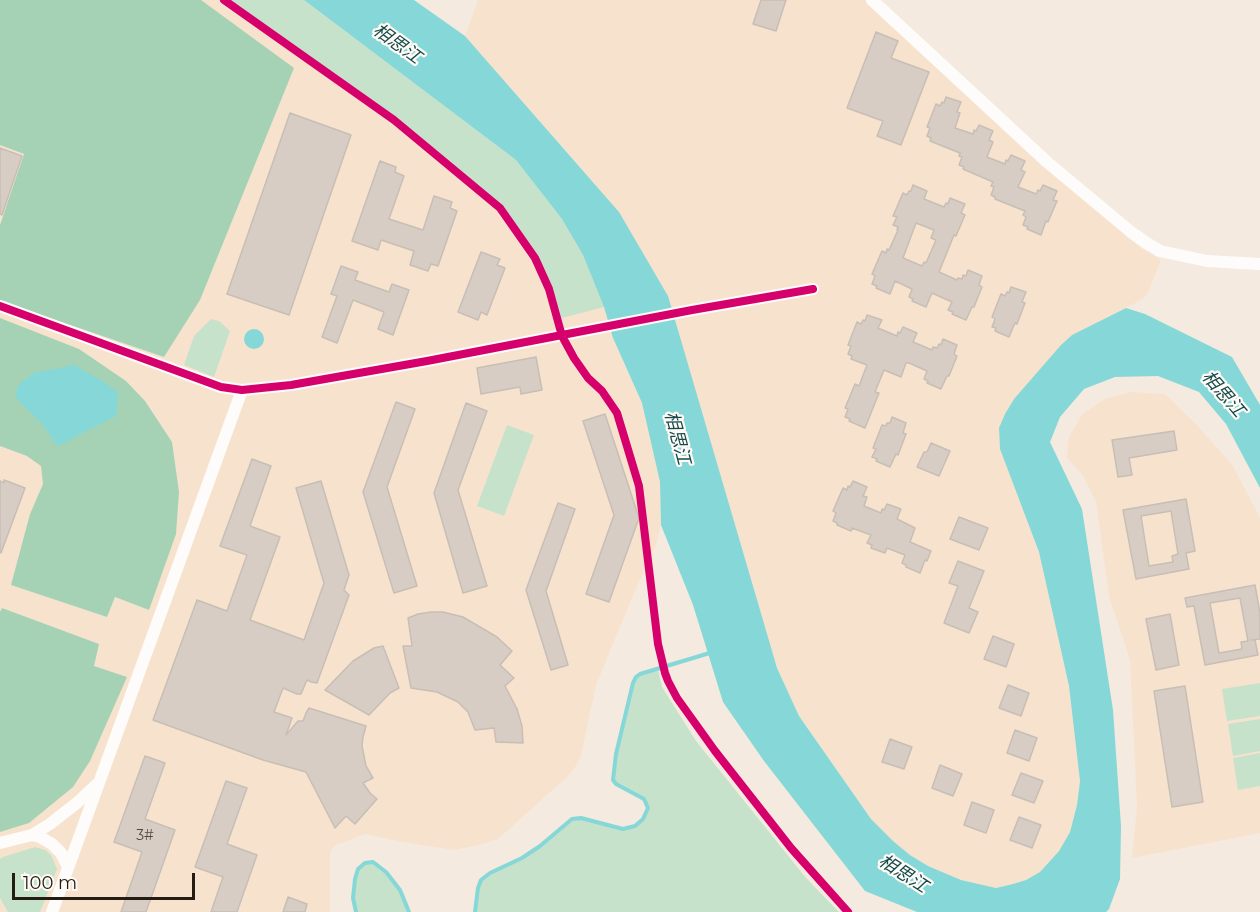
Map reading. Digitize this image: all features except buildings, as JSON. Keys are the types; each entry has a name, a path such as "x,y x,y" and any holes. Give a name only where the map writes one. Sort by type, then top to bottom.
{"street":[{"path":"872,0 1047,162 1144,242 1160,251 1207,261 1260,264"},
{"path":"0,306 221,387 242,390 291,385 427,362 692,310 813,289"},
{"path":"52,912 242,390"},
{"path":"2,843 32,835 50,824 78,802 99,781"},
{"path":"32,835 52,844 61,853 68,867"}],"shaded area":[{"path":"0,0 304,0 516,160 619,212 465,36 478,0 865,0 1082,197 1142,249 1161,260 1143,299 1072,335 1061,345 999,428 1000,449 1039,552 1069,686 1080,781 1070,832 1059,851 1040,872 1026,880 995,888 961,880 928,866 893,841 871,819 799,716 613,339 642,403 660,482 661,524 656,545 596,685 581,756 568,776 498,839 479,845 454,850 365,834 336,845 332,848 330,856 330,912 0,912"},
{"path":"1131,392 1165,394 1197,425 1233,466 1260,518 1260,833 1132,858 1137,807 1130,660 1109,597 1096,501 1082,474 1067,458 1068,439 1082,414 1105,399"}],"green space":[{"path":"0,0 201,0 294,68 200,300 164,357 0,301 0,225 24,154 0,145"},
{"path":"224,0 304,0 516,160 562,219 583,255 604,307 558,319 549,289 535,258 500,208 394,120"},
{"path":"0,318 79,349 126,381 145,401 172,442 179,492 176,534 149,610 115,597 107,617 11,585 30,514 43,484 41,466 27,456 0,446"},
{"path":"211,319 219,321 230,331 214,377 184,365 194,336"},
{"path":"507,425 534,435 504,516 477,506"},
{"path":"2,608 99,644 94,666 127,677 90,761 73,787 29,823 0,832 0,612"},
{"path":"658,669 662,687 696,741 806,878 839,912 475,912 481,880 540,846 572,819 581,818 623,829 635,826 643,819 648,808 644,799 615,782 613,775 633,683 640,674"},
{"path":"1260,683 1260,716 1227,721 1222,689"},
{"path":"1260,719 1260,751 1233,756 1228,724"},
{"path":"1260,753 1260,786 1238,790 1233,758"},
{"path":"35,847 51,855 57,869 40,912 8,912 0,898 0,859"},
{"path":"373,862 386,872 400,890 409,912 356,912 353,898 358,869 365,863"}],"water":[{"name":"相思江","path":"304,0 414,0 465,36 619,212 668,296 777,668 799,716 871,819 910,855 928,866 961,880 996,888 1026,880 1040,872 1059,851 1070,832 1080,781 1069,686 1039,552 1000,449 999,428 1005,414 1014,399 1072,335 1126,308 1145,314 1232,357 1260,405 1260,488 1226,424 1199,392 1158,376 1115,377 1084,389 1060,417 1050,442 1082,509 1113,710 1121,826 1120,879 1106,912 917,912 865,891 764,761 723,702 693,605 661,525 660,482 642,403 613,338 604,307 583,255 562,219 516,160"},
{"path":"254,329 261,332 264,339 261,346 254,349 247,346 244,339 247,332"},
{"path":"74,365 118,393 116,416 58,446 43,425 15,397 19,384 34,373"}],"waterway":[{"path":"475,912 481,880 540,846 572,819 581,818 623,829 635,826 643,819 648,808 644,799 616,784 613,780 616,754 633,683 640,674 713,652"},
{"path":"356,912 353,898 358,869 365,863 373,862 386,872 400,890 409,912"}],"cycle path":[{"path":"224,0 394,120 500,208 535,258 549,289 562,336 588,378 602,391 617,413 639,486 658,644 668,681 677,698 715,751 791,848 848,912"},
{"path":"0,306 221,387 242,390 291,385 427,361 813,289"}]}
